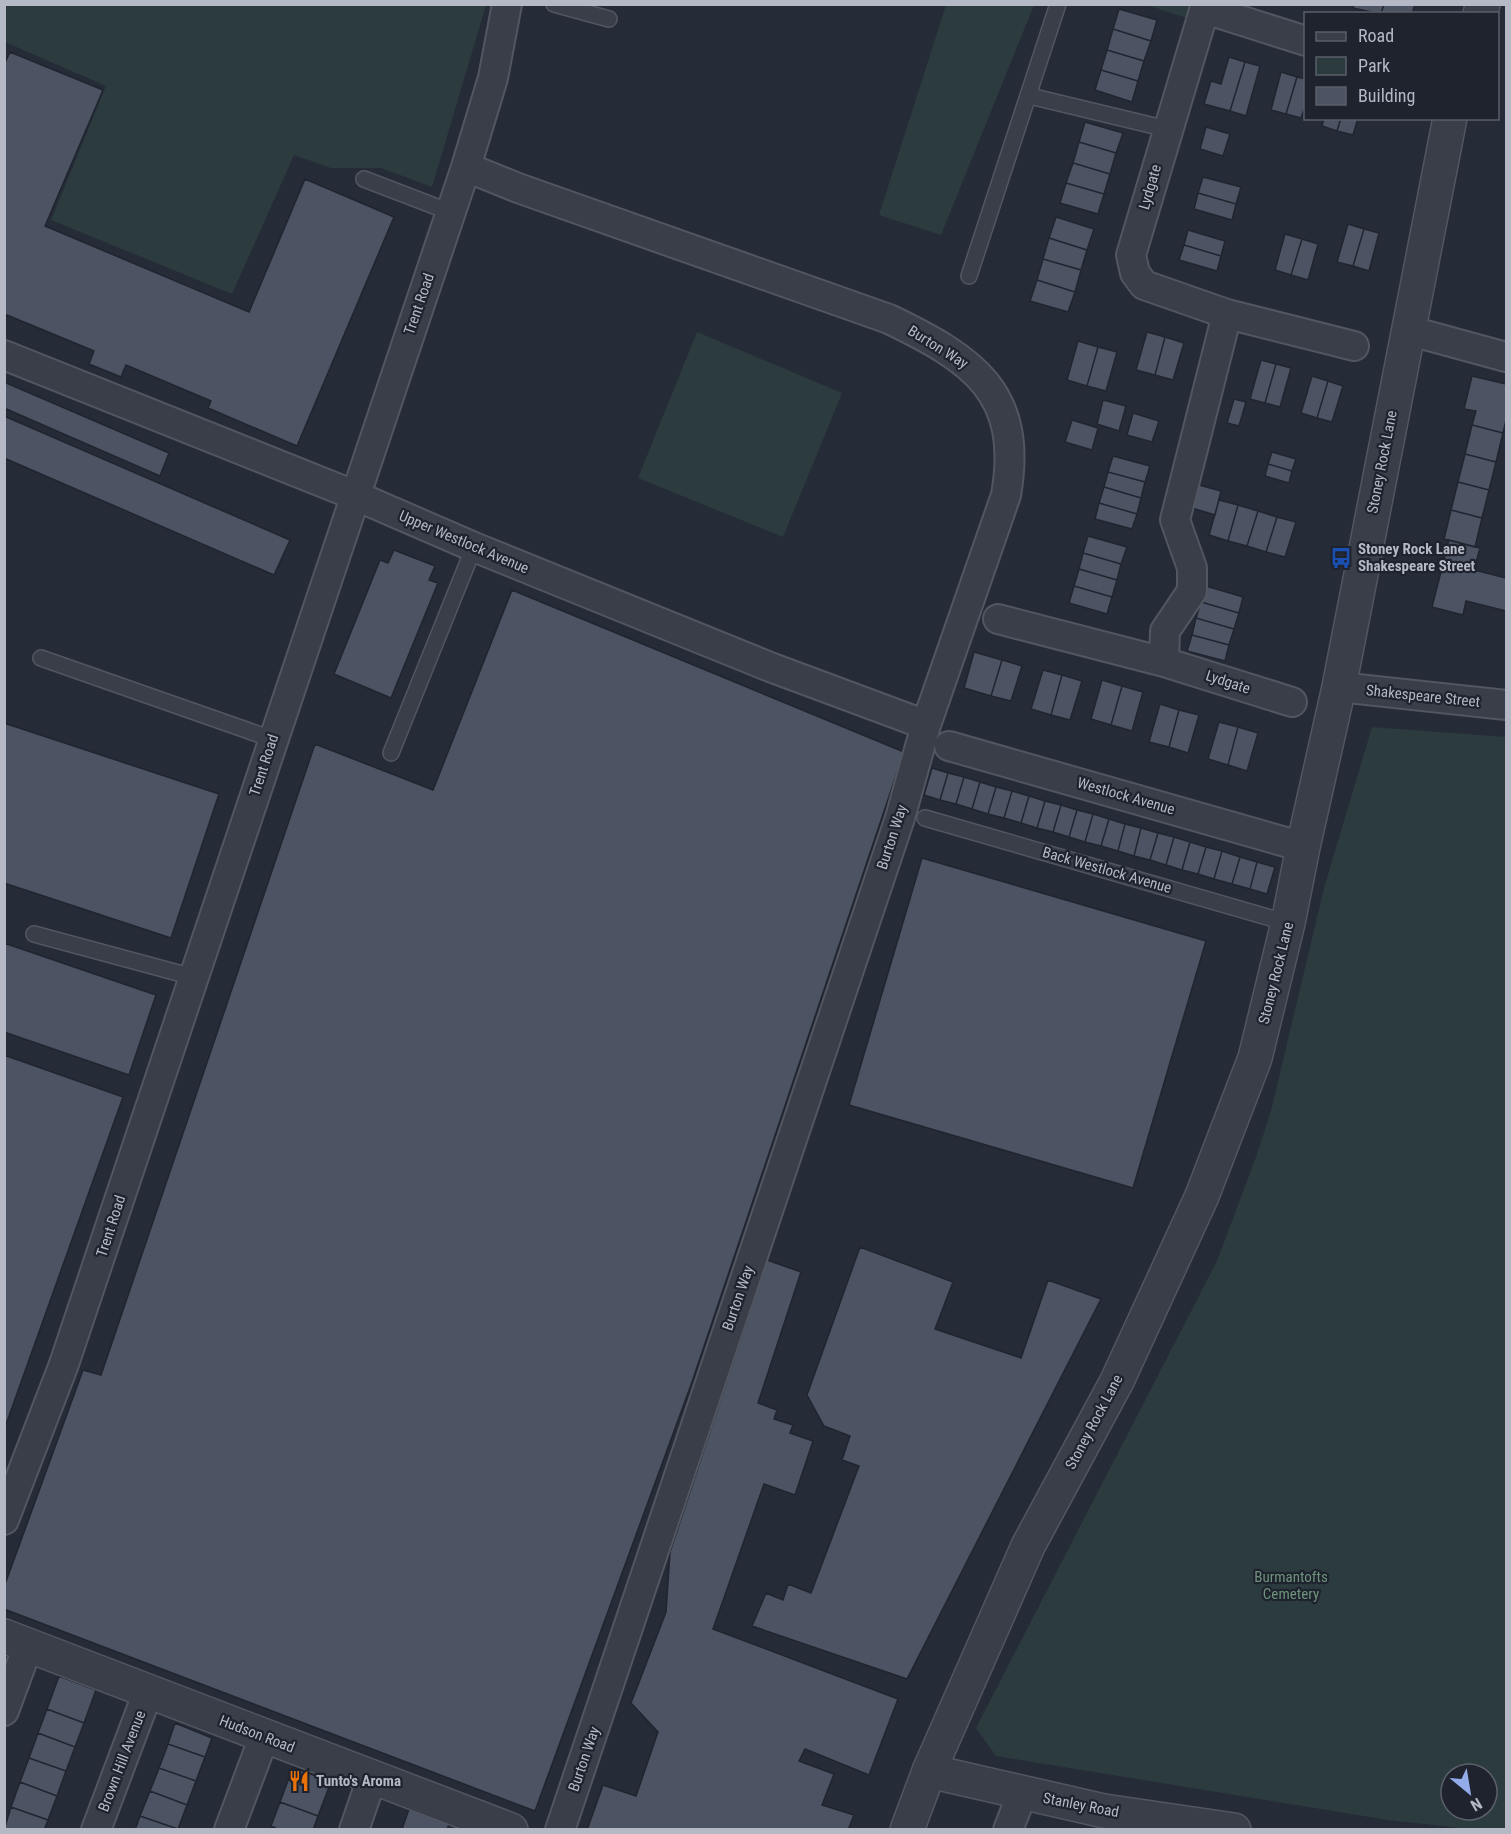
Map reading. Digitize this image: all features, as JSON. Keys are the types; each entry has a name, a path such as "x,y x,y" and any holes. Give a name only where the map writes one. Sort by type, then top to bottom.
{"street":[{"name":"Trent Road","path":"4,1520 64,1364 272,739 466,167 493,78 507,4"},
{"path":"1206,7 1304,42"},
{"name":"Lydgate","path":"1206,7 1167,129 1131,255 1135,273 1144,285 1227,314 1354,346"},
{"name":"Stoney Rock Lane","path":"907,1830 929,1771 1028,1546 1118,1381 1202,1196 1254,1058 1288,923 1302,847 1339,687 1450,120"},
{"name":"Burton Way","path":"466,167 518,188 888,319 932,340 958,356 985,381 998,397 1005,420 1011,470 1006,495 926,725 900,818 560,1830"},
{"path":"1164,662 1165,631 1192,591 1192,568 1175,520 1227,314"},
{"path":"1407,330 1506,357"},
{"name":"Upper Westlock Avenue","path":"4,355 354,495 474,547 770,667 926,725"},
{"name":"Lydgate","path":"998,619 1164,662 1292,702"},
{"name":"Shakespeare Street","path":"1339,687 1506,705"},
{"name":"Westlock Avenue","path":"949,746 1302,847"},
{"path":"4,1711 16,1641"},
{"name":"Hudson Road","path":"16,1641 503,1828"},
{"name":"Brown Hill Avenue","path":"96,1830 148,1692"},
{"path":"229,1830 264,1737"},
{"name":"Stanley Road","path":"929,1771 1022,1794 1100,1820 1234,1830"},
{"path":"354,1830 372,1778"},
{"path":"1008,1830 1022,1794"}],"lane":[{"path":"554,4 609,19"},
{"path":"969,276 1030,96 1058,4"},
{"path":"1030,96 1167,129"},
{"path":"364,179 450,212"},
{"path":"391,753 474,547"},
{"path":"41,658 272,739"},
{"name":"Back Westlock Avenue","path":"925,818 1288,923"},
{"path":"34,934 193,977"}],"green space":[{"path":"4,5 486,5 432,187 381,168 331,168 294,155 232,294 51,220 106,86 5,42"},
{"path":"946,5 1034,5 941,235 879,215"},
{"path":"1147,5 1191,5 1187,18"},
{"path":"697,332 842,393 783,537 638,478"},
{"name":"Burmantofts Cemetery","path":"1372,727 1506,737 1506,1829 1469,1829 1388,1820 996,1756 976,1728 1217,1261 1271,1111 1324,888"}],"building":[{"path":"1354,4 1384,4 1382,12 1353,8"},
{"path":"1384,4 1415,4 1413,12 1382,12"},
{"path":"1119,9 1157,20 1151,41 1113,29"},
{"path":"1113,29 1151,41 1144,61 1107,50"},
{"path":"1107,50 1144,61 1138,81 1101,70"},
{"path":"10,52 103,90 45,226 249,312 305,179 394,217 297,446 208,408 211,401 126,365 121,377 89,364 94,351 7,315 4,322 4,65"},
{"path":"1229,57 1245,62 1230,111 1204,104 1211,81 1221,84"},
{"path":"1245,62 1260,66 1246,116 1230,111"},
{"path":"1101,70 1138,81 1132,102 1095,90"},
{"path":"1281,72 1297,77 1286,114 1271,110"},
{"path":"1297,77 1304,79 1304,110 1301,118 1286,114"},
{"path":"1324,120 1340,120 1337,131 1322,126"},
{"path":"1340,120 1357,120 1353,135 1337,131"},
{"path":"1085,122 1123,133 1116,153 1079,142"},
{"path":"1206,127 1230,134 1223,156 1200,149"},
{"path":"1079,142 1116,153 1110,174 1073,163"},
{"path":"1073,163 1110,174 1104,194 1066,183"},
{"path":"1203,177 1241,187 1236,204 1198,193"},
{"path":"1066,183 1104,194 1098,214 1060,203"},
{"path":"1198,193 1236,204 1232,220 1194,209"},
{"path":"1056,217 1094,229 1087,250 1049,238"},
{"path":"1348,224 1364,229 1353,266 1337,262"},
{"path":"1364,229 1379,233 1369,271 1353,266"},
{"path":"1188,230 1225,241 1221,256 1184,245"},
{"path":"1285,234 1302,239 1291,275 1275,270"},
{"path":"1049,238 1087,250 1081,270 1043,259"},
{"path":"1302,239 1318,244 1308,280 1291,275"},
{"path":"1184,245 1221,256 1217,271 1179,260"},
{"path":"1043,259 1081,270 1075,292 1037,280"},
{"path":"1037,280 1075,292 1068,312 1030,301"},
{"path":"1147,332 1165,337 1155,375 1136,370"},
{"path":"1165,337 1184,343 1173,380 1155,375"},
{"path":"1078,341 1098,347 1087,386 1067,380"},
{"path":"1098,347 1117,352 1106,391 1087,386"},
{"path":"1261,360 1276,364 1265,403 1250,399"},
{"path":"1276,364 1291,368 1280,407 1265,403"},
{"path":"1312,376 1328,381 1317,418 1301,413"},
{"path":"1472,376 1506,384 1506,420 1503,433 1472,425 1476,411 1464,409"},
{"path":"1328,381 1343,386 1332,422 1317,418"},
{"path":"4,382 169,453 160,476 4,408"},
{"path":"1234,399 1246,402 1239,426 1227,423"},
{"path":"1103,400 1126,406 1119,431 1097,424"},
{"path":"1133,413 1159,421 1152,442 1127,435"},
{"path":"4,416 290,540 274,575 4,458"},
{"path":"1072,420 1098,428 1092,450 1065,442"},
{"path":"1472,425 1503,433 1496,462 1465,454"},
{"path":"1272,452 1296,459 1292,471 1268,464"},
{"path":"1465,454 1496,462 1489,490 1458,482"},
{"path":"1113,456 1150,466 1145,482 1108,472"},
{"path":"1268,464 1292,471 1289,483 1265,476"},
{"path":"1108,472 1145,482 1141,498 1104,487"},
{"path":"1458,482 1489,490 1482,518 1451,510"},
{"path":"1199,485 1221,491 1215,515 1192,508"},
{"path":"1104,487 1141,498 1137,514 1099,503"},
{"path":"1219,500 1238,505 1228,541 1209,535"},
{"path":"1099,503 1137,514 1132,529 1095,519"},
{"path":"1238,505 1258,511 1247,546 1228,541"},
{"path":"1451,510 1482,518 1475,547 1444,539"},
{"path":"1258,511 1277,517 1266,552 1247,546"},
{"path":"1277,517 1296,522 1285,557 1266,552"},
{"path":"1088,536 1127,547 1121,564 1083,553"},
{"path":"1449,540 1480,548 1474,570 1506,578 1506,611 1466,601 1463,615 1432,607"},
{"path":"394,550 435,566 429,580 438,583 391,698 334,674 380,560 388,563"},
{"path":"1083,553 1121,564 1117,580 1079,569"},
{"path":"1079,569 1117,580 1112,597 1074,586"},
{"path":"1074,586 1112,597 1107,614 1069,603"},
{"path":"1206,586 1243,597 1239,613 1201,602"},
{"path":"512,590 904,752 692,1382 535,1811 4,1609 4,1587 83,1370 101,1375 315,744 433,790"},
{"path":"1201,602 1239,613 1234,629 1196,618"},
{"path":"1196,618 1234,629 1229,645 1192,635"},
{"path":"1192,635 1229,645 1225,661 1187,651"},
{"path":"974,652 1002,660 991,696 964,688"},
{"path":"1002,660 1022,666 1011,701 991,696"},
{"path":"1043,670 1062,675 1051,715 1031,709"},
{"path":"1062,675 1082,681 1070,720 1051,715"},
{"path":"1102,680 1122,686 1111,725 1091,719"},
{"path":"1122,686 1143,692 1132,731 1111,725"},
{"path":"1160,704 1179,710 1169,747 1149,742"},
{"path":"1179,710 1199,715 1188,753 1169,747"},
{"path":"1219,722 1238,727 1228,765 1208,759"},
{"path":"4,723 219,794 171,938 4,883"},
{"path":"1238,727 1258,733 1247,771 1228,765"},
{"path":"932,768 948,773 940,800 924,795"},
{"path":"948,773 964,777 956,804 940,800"},
{"path":"964,777 980,782 972,809 956,804"},
{"path":"980,782 996,787 988,814 972,809"},
{"path":"996,787 1012,791 1004,818 988,814"},
{"path":"1012,791 1029,796 1021,823 1004,818"},
{"path":"1029,796 1045,801 1037,828 1021,823"},
{"path":"1045,801 1061,805 1053,832 1037,828"},
{"path":"1061,805 1077,810 1069,837 1053,832"},
{"path":"1077,810 1093,814 1085,842 1069,837"},
{"path":"1093,814 1109,819 1101,846 1085,842"},
{"path":"1109,819 1125,824 1118,851 1101,846"},
{"path":"1125,824 1141,828 1134,856 1118,851"},
{"path":"1141,828 1158,833 1150,860 1134,856"},
{"path":"1158,833 1174,837 1166,865 1150,860"},
{"path":"1174,837 1190,842 1182,870 1166,865"},
{"path":"1190,842 1206,847 1198,874 1182,870"},
{"path":"1206,847 1222,851 1214,879 1198,874"},
{"path":"1222,851 1240,857 1232,884 1214,879"},
{"path":"1240,857 1257,862 1250,889 1232,884"},
{"path":"922,858 1206,941 1133,1188 849,1105"},
{"path":"1257,862 1275,867 1267,894 1250,889"},
{"path":"4,943 156,995 129,1075 4,1032"},
{"path":"4,1055 123,1097 4,1430"},
{"path":"860,1247 953,1282 935,1329 1021,1358 1048,1280 1101,1299 907,1679 752,1626 766,1593 783,1600 788,1584 811,1593 859,1466 842,1460 850,1436 824,1426 807,1395"},
{"path":"767,1260 801,1272 758,1403 777,1410 774,1419 793,1425 790,1433 813,1441 795,1495 764,1484 713,1629 898,1699 869,1775 805,1749 799,1761 834,1774 822,1805 854,1815 848,1830 587,1830 603,1785 636,1796 658,1732 631,1703 666,1612 670,1552"},
{"path":"59,1676 96,1690 84,1723 47,1709"},
{"path":"47,1709 84,1723 75,1747 38,1733"},
{"path":"175,1723 212,1738 205,1757 168,1744"},
{"path":"38,1733 75,1747 66,1771 29,1758"},
{"path":"168,1744 205,1757 196,1781 159,1768"},
{"path":"29,1758 66,1771 57,1796 20,1782"},
{"path":"293,1767 331,1782 318,1816 280,1802"},
{"path":"159,1768 196,1781 187,1805 150,1791"},
{"path":"20,1782 57,1796 48,1820 11,1807"},
{"path":"150,1791 187,1805 178,1829 140,1816"},
{"path":"280,1802 318,1816 313,1830 280,1830 271,1826"},
{"path":"11,1807 48,1820 44,1830 4,1830"},
{"path":"409,1809 449,1824 447,1830 402,1829"},
{"path":"140,1816 178,1829 135,1830"}],"place":[{"name":"Stoney Rock Lane Shakespeare Street","path":"1341,558"},
{"name":"Tunto's Aroma","path":"299,1781"}]}
